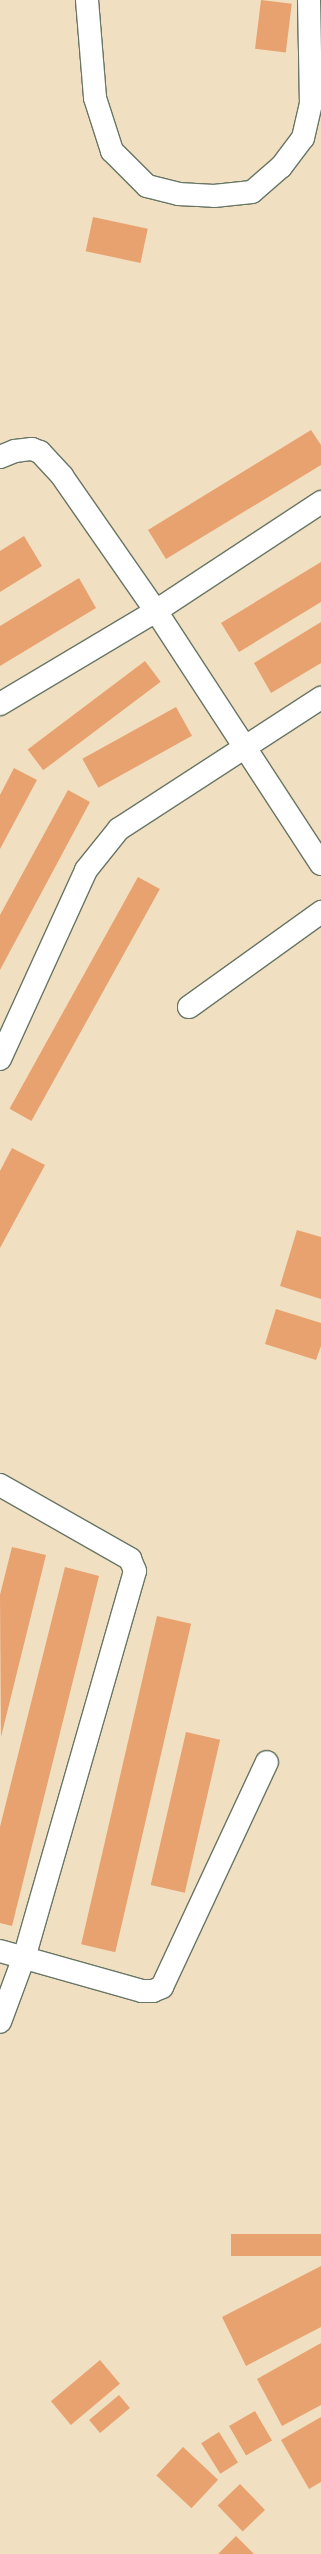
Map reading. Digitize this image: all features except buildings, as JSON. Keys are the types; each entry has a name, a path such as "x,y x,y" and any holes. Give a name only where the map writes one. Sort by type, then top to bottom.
{"street":[{"path":"87,0 95,98 112,151 147,186 178,194 214,196 252,192 281,168 303,138 311,104 309,0"},
{"path":"0,458 24,449 40,452 62,476 156,611 321,864"},
{"path":"0,704 156,611 321,502"},
{"path":"0,1059 86,870 119,829 321,698"},
{"path":"189,1007 321,912"},
{"path":"0,1485 130,1559 136,1571 24,1957 0,2022"},
{"path":"0,1951 142,1991 153,1991 162,1987 266,1762"}]}
